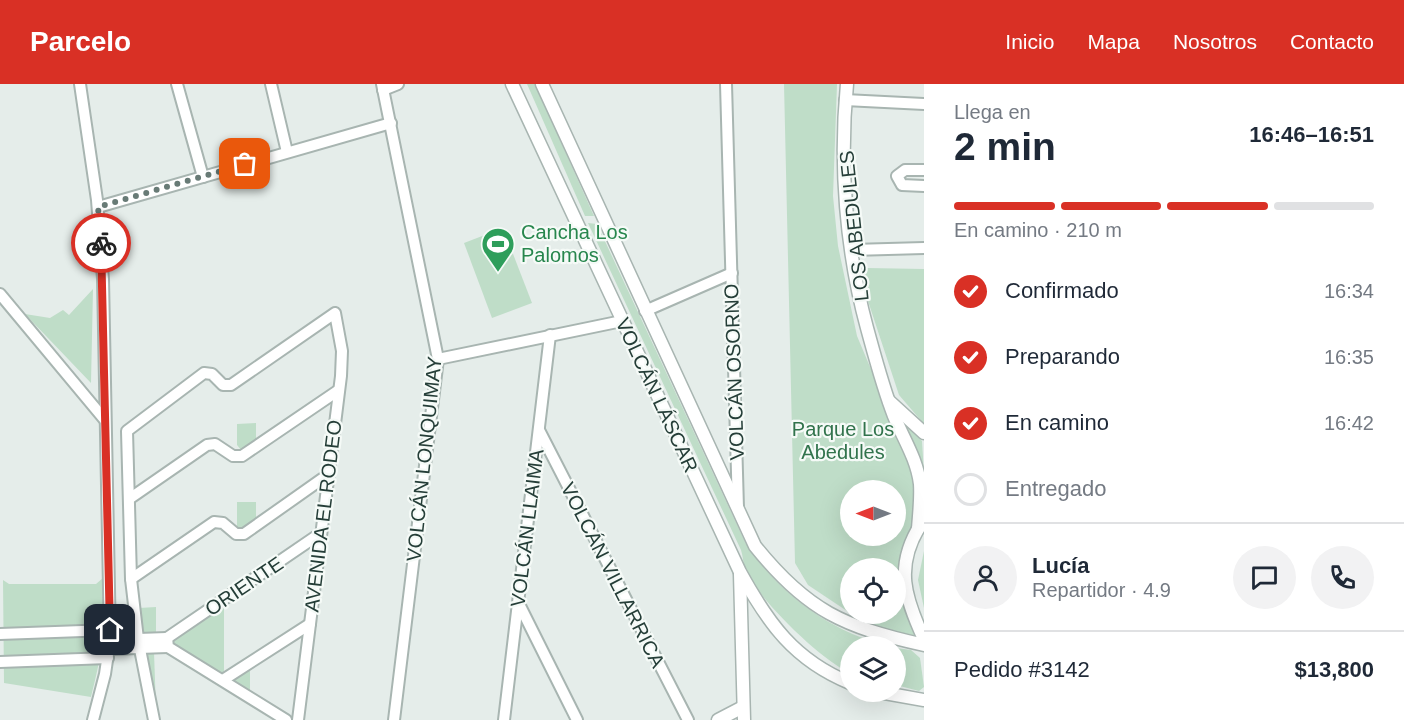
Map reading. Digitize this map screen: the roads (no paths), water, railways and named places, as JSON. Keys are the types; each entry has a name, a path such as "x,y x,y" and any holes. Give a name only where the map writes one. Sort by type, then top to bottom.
{"street":[{"path":"80,84 98,207 103,279 109,644 93,720"},
{"path":"177,84 203,177"},
{"path":"271,84 287,152"},
{"path":"382,87 399,84"},
{"name":"VOLCÁN LÁSCAR","path":"512,84 740,572 762,612 785,639 812,663 840,678"},
{"name":"VOLCÁN LÁSCAR","path":"542,84 738,514 755,546 777,573 825,612 868,632 924,645"},
{"name":"VOLCÁN OSORNO","path":"726,84 738,514"},
{"name":"LOS ABEDULES","path":"847,84 845,100 846,193 852,250 863,311 889,401 915,464 920,483 921,525 908,552 904,582 906,597 924,639"},
{"name":"VOLCÁN LONQUIMAY","path":"382,87 407,199 438,359 394,720"},
{"path":"845,100 924,104"},
{"path":"98,207 391,123"},
{"path":"924,170 905,170 897,176 902,186 924,186"},
{"path":"852,250 924,249"},
{"path":"645,311 732,273"},
{"path":"0,294 105,420"},
{"name":"AVENIDA EL RODEO","path":"129,499 127,431 204,373 212,374 223,385 231,385 335,313 342,351 339,390 298,720"},
{"path":"438,359 622,321"},
{"name":"VOLCÁN LLAIMA","path":"504,720 550,335"},
{"path":"154,720 139,643 131,579 129,499 207,445 215,444 233,456 242,456 339,390"},
{"path":"889,401 924,433"},
{"name":"VOLCÁN VILLARRICA","path":"539,430 688,720"},
{"path":"131,579 214,522 223,523 236,534 244,534 329,474"},
{"name":"ORIENTE","path":"168,643 321,533"},
{"path":"740,572 744,720"},
{"path":"518,604 577,720"},
{"path":"223,680 310,624"},
{"path":"0,634 109,644 168,643 286,720"},
{"path":"0,662 109,644"},
{"path":"906,697 924,700"},
{"path":"718,720 743,707"}],"place":[{"name":"Cancha Los Palomos","path":"498,273"}],"park label":[{"name":"Parque Los Abedules","path":"843,440"}]}
